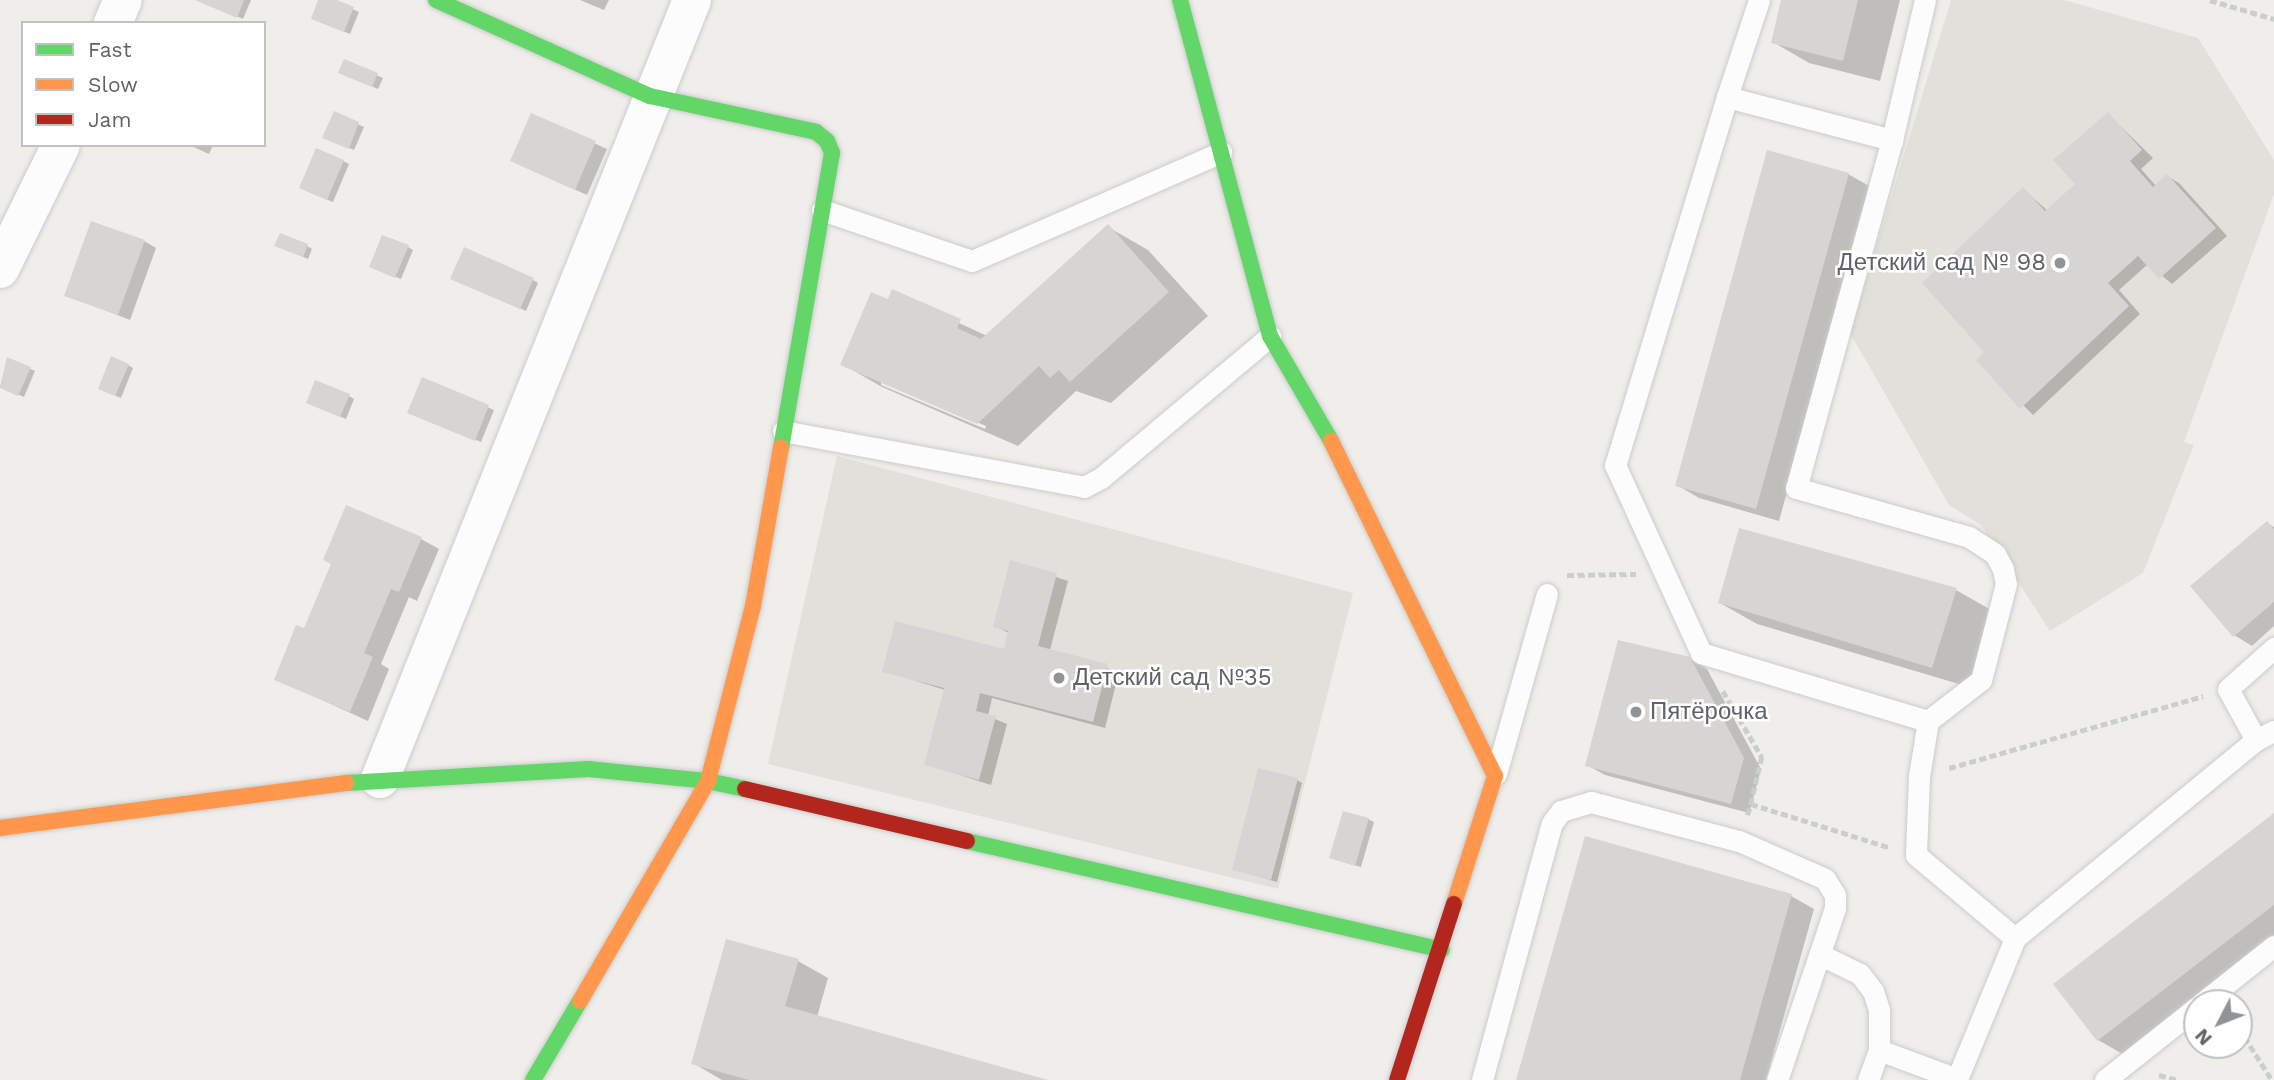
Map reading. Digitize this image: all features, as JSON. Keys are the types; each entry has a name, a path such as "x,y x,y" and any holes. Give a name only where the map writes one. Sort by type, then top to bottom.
{"street":[{"path":"114,21 123,0"},
{"path":"436,0 650,96 816,132 827,141 832,153 753,606 708,781 533,1080"},
{"path":"380,779 650,96 692,0"},
{"path":"1180,0 1270,336 1320,418 1495,776 1442,950 1397,1080"},
{"path":"0,270 60,147"},
{"path":"0,828 380,779 589,769 708,781 1442,950"}],"lane":[{"path":"1759,0 1615,465 1701,653 1928,721"},
{"path":"1925,0 1892,139 1796,488 1969,537 1995,554 2006,584 1982,680 1928,721 1919,776 1916,855 2015,938"},
{"path":"1727,97 1892,139"},
{"path":"822,210 972,261 1221,152"},
{"path":"783,431 1083,487 1101,478 1270,336"},
{"path":"1495,776 1547,594"},
{"path":"1879,1050 1959,1080 2015,938 2265,736 2228,689 2274,648"},
{"path":"1482,1080 1552,823 1561,811 1591,802 1739,841 1825,879 1835,895 1835,908 1777,1080"},
{"path":"2220,989 2274,946"},
{"path":"1821,955 1860,974 1873,991 1879,1010 1879,1050 1868,1080"},
{"path":"2105,1080 2183,1018"}],"path":[{"path":"2210,0 2274,19"},
{"path":"1547,594 1554,580 1566,575 1665,573"},
{"path":"1701,653 1762,757 1739,841"},
{"path":"1919,776 2228,689"},
{"path":"1751,804 1916,855"},
{"path":"2253,1050 2272,1080"}],"shaded area":[{"name":"Детский сад № 98","path":"1951,0 2064,0 2198,38 2274,160 2274,194 2184,442 2194,445 2143,573 2050,631 1981,525 1949,505 1850,333"},
{"name":"Детский сад №35","path":"837,456 1353,593 1278,889 768,764"}],"building":[{"path":"195,0 244,0 237,18"},
{"path":"318,0 337,0 354,7 344,32 311,19"},
{"path":"1781,0 1858,0 1843,61 1771,43"},
{"path":"344,59 378,73 372,87 338,73"},
{"path":"334,111 359,122 349,149 322,138"},
{"path":"2108,112 2142,150 2130,161 2153,187 2167,174 2216,228 2159,279 2138,256 2108,283 2129,306 2020,409 1976,360 1984,352 1922,283 2023,187 2045,211 2075,184 2053,160"},
{"path":"531,113 596,141 575,190 510,161"},
{"path":"316,148 344,160 327,200 299,188"},
{"path":"1767,150 1849,173 1756,509 1675,486"},
{"path":"91,221 145,240 118,315 64,296"},
{"path":"1108,224 1169,292 1070,382 1059,370 1050,378 1039,366 977,424 840,365 871,292 888,299 892,289 961,319 957,328 981,339"},
{"path":"280,233 308,244 303,257 274,246"},
{"path":"382,235 409,245 395,278 369,267"},
{"path":"464,247 534,278 520,309 450,279"},
{"path":"111,356 129,364 115,396 98,389"},
{"path":"7,357 31,367 18,396 0,388"},
{"path":"422,377 489,405 475,441 407,413"},
{"path":"315,380 350,394 340,417 306,403"},
{"path":"346,505 422,537 399,592 391,589 364,653 373,657 350,712 274,680 296,625 304,628 331,564 323,560"},
{"path":"2267,521 2274,529 2274,602 2233,637 2190,586"},
{"path":"1739,528 1957,588 1932,668 1718,603"},
{"path":"1010,560 1057,573 1038,646 1108,664 1093,722 980,693 976,711 996,716 979,780 924,765 944,688 882,672 895,621 1004,649 1008,631 993,627"},
{"path":"1618,640 1690,657 1744,758 1731,804 1585,766"},
{"path":"1258,768 1298,778 1271,880 1232,870"},
{"path":"1343,811 1369,818 1355,866 1329,858"},
{"path":"2274,813 2274,905 2097,1041 2053,984"},
{"path":"1585,836 1792,894 1740,1080 1516,1080"},
{"path":"726,939 799,959 785,1006 1048,1080 749,1080 691,1064"}],"traffic: fast":[{"path":"436,0 650,96 816,132 827,141 832,153 781,447"},
{"path":"1180,0 1270,336 1331,441"},
{"path":"346,783 589,769 708,781 745,789"},
{"path":"967,841 1442,950"},
{"path":"533,1080 580,1001"}],"traffic: slow":[{"path":"1331,441 1495,776 1454,904"},
{"path":"580,1001 708,781 753,606 781,447"},
{"path":"0,828 346,783"}],"traffic: jam":[{"path":"745,789 967,841"},
{"path":"1397,1080 1454,904"}],"place":[{"name":"Детский сад № 98","path":"2060,263"},
{"name":"Детский сад №35","path":"1059,678"},
{"name":"Пятёрочка","path":"1636,712"}]}
